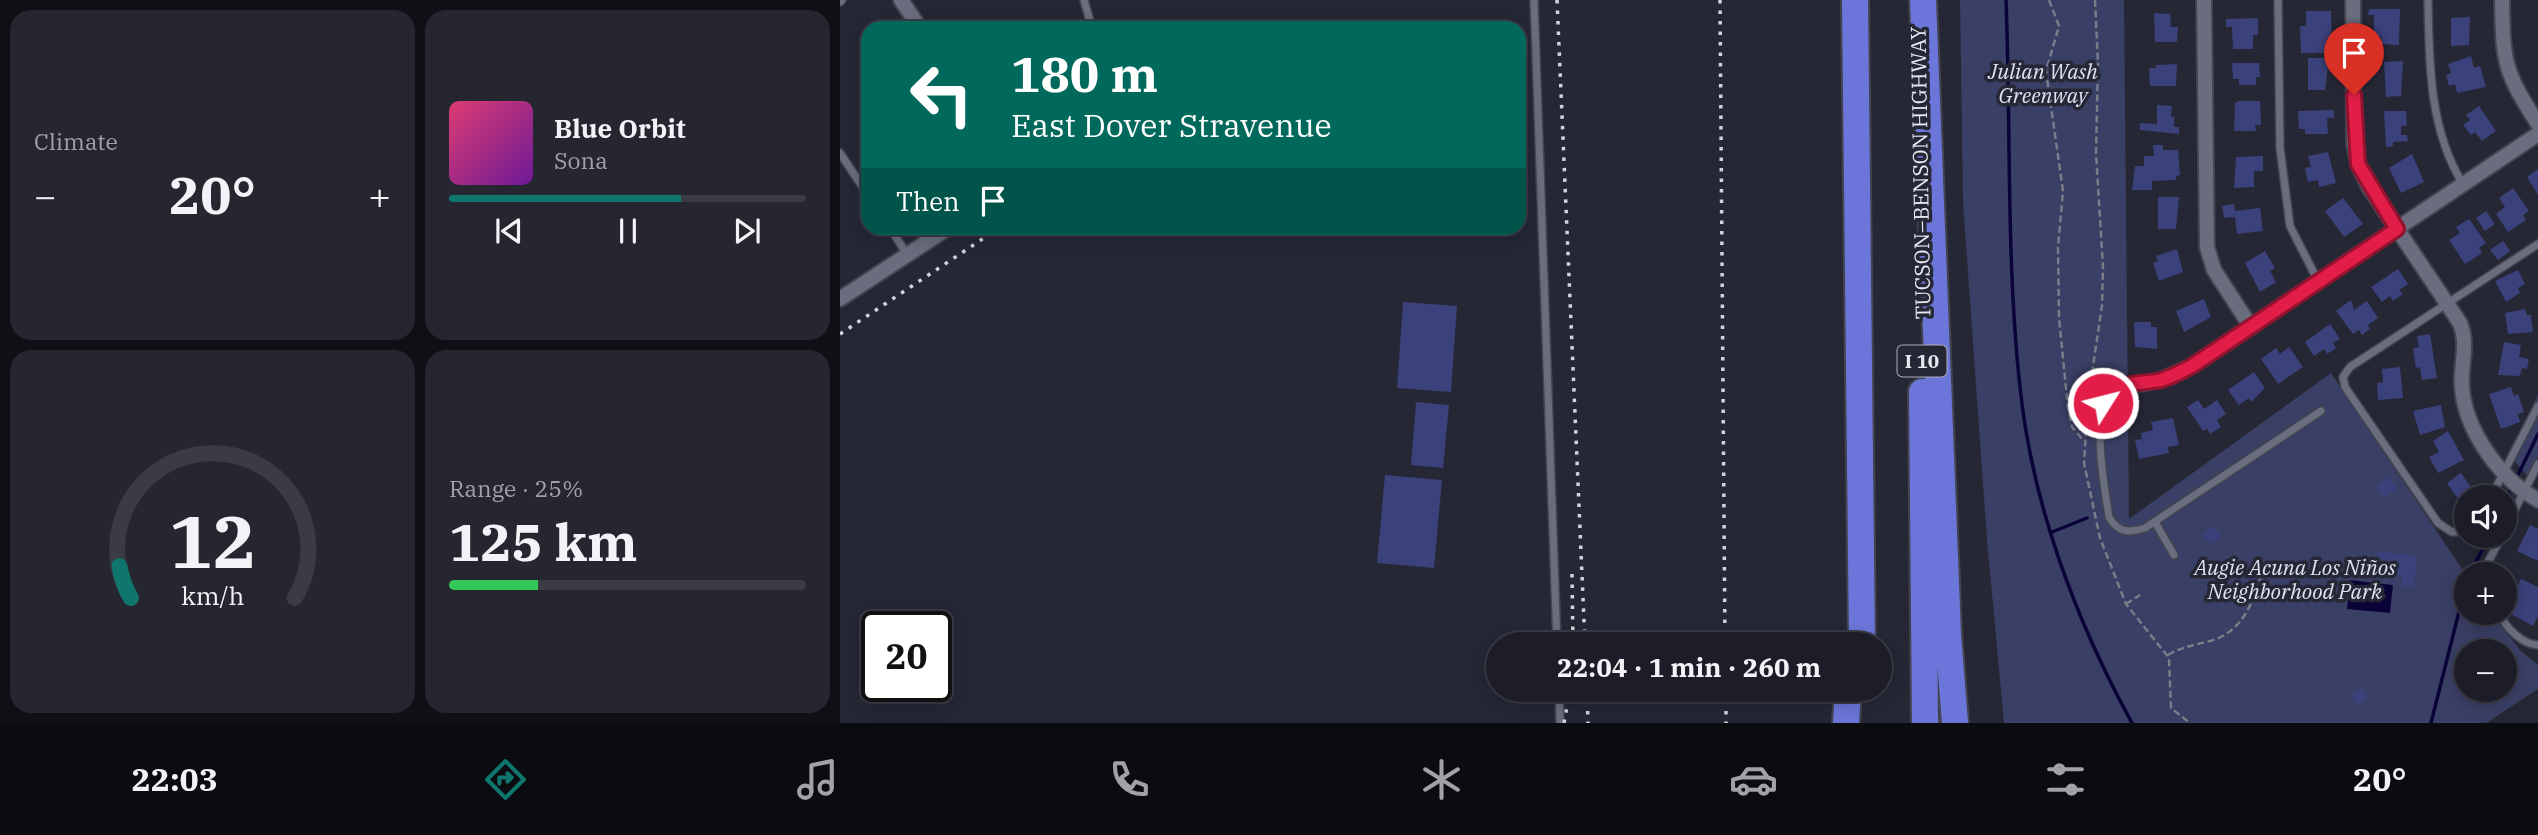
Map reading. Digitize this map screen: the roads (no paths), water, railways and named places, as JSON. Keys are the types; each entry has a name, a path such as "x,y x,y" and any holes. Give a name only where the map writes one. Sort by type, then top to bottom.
{"highway":[{"path":"1855,0 1862,632"},
{"path":"1921,0 1948,634 1955,723"},
{"name":"TUCSON–BENSON HIGHWAY","path":"1921,0 1925,723"},
{"path":"1853,632 1861,514"},
{"path":"1846,723 1847,702"},
{"path":"1862,702 1863,723"}],"street":[{"path":"901,0 915,21"},
{"path":"2204,0 2207,247 2220,281 2251,327"},
{"path":"2353,0 2356,153 2363,176 2447,302 2464,338 2462,383 2467,414 2505,474 2524,492 2538,500"},
{"path":"2502,0 2505,64 2515,87 2538,124"},
{"path":"2113,389 2137,382 2161,380 2179,373 2538,134"},
{"path":"840,299 937,235"}],"lane":[{"path":"1084,0 1090,21"},
{"path":"1534,0 1557,632"},
{"path":"2278,0 2280,148 2290,226 2318,282"},
{"path":"2428,0 2428,58 2438,128 2463,185"},
{"path":"840,153 861,184"},
{"path":"895,235 907,254"},
{"path":"2454,532 2438,523 2344,382 2345,372 2538,244"},
{"path":"2113,389 2103,403 2101,420 2109,517 2114,526 2126,532 2146,528 2321,411"},
{"path":"2498,485 2538,406"},
{"path":"2517,506 2538,464"},
{"path":"2155,522 2174,555"},
{"path":"2504,625 2531,645 2538,645"},
{"path":"1559,702 1560,723"}],"waterway":[{"path":"2006,0 2013,291 2026,431 2046,518 2075,603 2132,723"},
{"path":"2516,479 2538,434"},
{"path":"2052,532 2087,518"},
{"path":"2476,562 2483,548"},
{"path":"2431,723 2456,625"}],"railway":[{"path":"1557,0 1584,632"},
{"path":"1720,0 1725,632"},
{"path":"840,334 988,235"},
{"path":"1572,574 1573,632"},
{"path":"1564,723 1568,702"},
{"path":"1587,702 1588,723"},
{"path":"1726,702 1726,723"}],"park label":[{"name":"Julian Wash Greenway","path":"2043,83"},
{"name":"Augie Acuna Los Niños Neighborhood Park","path":"2295,579"}]}
